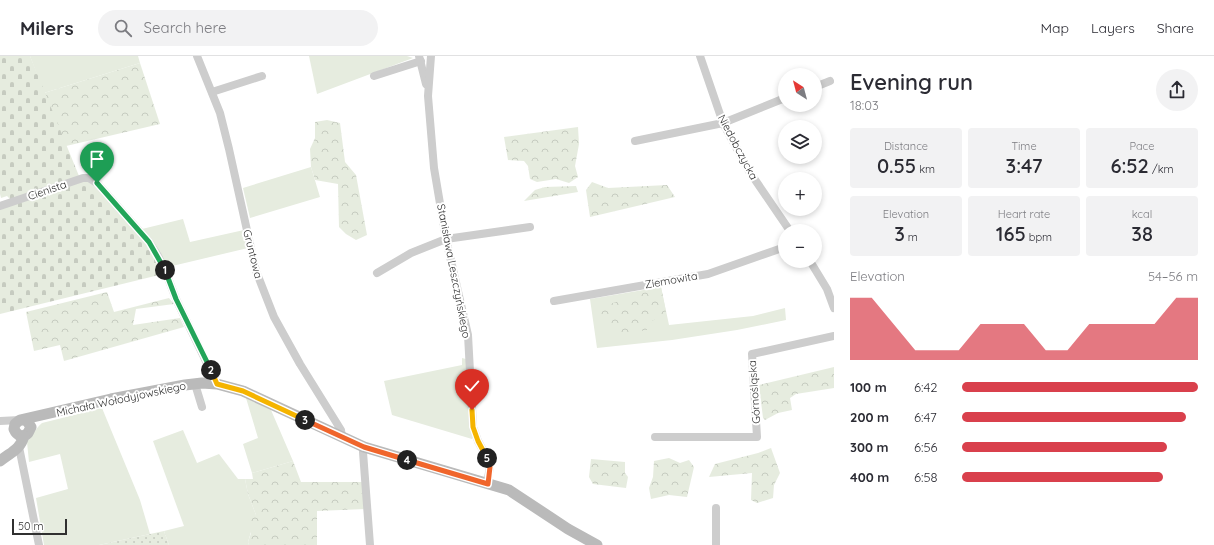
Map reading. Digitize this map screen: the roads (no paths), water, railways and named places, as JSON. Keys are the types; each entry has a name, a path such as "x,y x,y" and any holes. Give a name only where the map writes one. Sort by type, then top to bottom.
{"street":[{"name":"Gruntowa","path":"197,56 220,112 256,271 274,318 300,364 342,431 342,437"},
{"name":"Stanisława Leszczyńskiego","path":"431,56 428,96 434,168 446,239 468,335 473,427 490,467 488,484"},
{"name":"Niedobczycka","path":"700,56 723,123 749,171 785,224"},
{"path":"374,76 420,59 428,96"},
{"path":"212,92 262,76"},
{"path":"822,84 830,81"},
{"path":"635,141 723,123 778,101"},
{"name":"Cienista","path":"0,206 83,178 92,180 103,188 149,242 165,270 176,299 217,384"},
{"path":"377,273 411,253 446,239 530,227"},
{"name":"Ziemowita","path":"554,301 708,274 778,250"},
{"path":"814,268 827,288 834,308"},
{"name":"Górnośląska","path":"655,437 757,437 752,354 834,336"},
{"name":"Michała Wołodyjowskiego","path":"21,427 48,415 111,399 195,384 217,384 243,391 364,447 509,490 568,529 597,545"},
{"name":"Michała Wołodyjowskiego","path":"195,384 202,407"},
{"path":"0,421 21,427"},
{"path":"21,427 19,447 39,545"},
{"path":"9,453 21,427"},
{"path":"0,461 19,447"},
{"path":"364,447 363,452 370,545"},
{"path":"716,508 716,545"}]}
